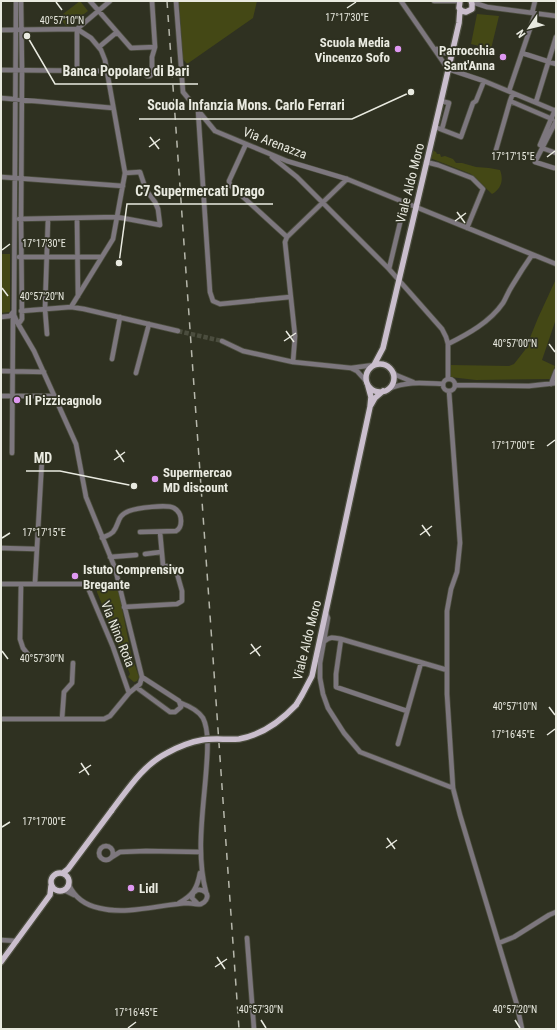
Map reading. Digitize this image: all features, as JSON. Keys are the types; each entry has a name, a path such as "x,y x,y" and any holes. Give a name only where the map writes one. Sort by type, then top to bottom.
{"main road":[{"name":"Viale Aldo Moro","path":"385,365 383,360 383,348 415,206 442,101 459,23 460,1"},
{"path":"460,9 464,12 469,11 472,6 471,2"},
{"name":"Viale Aldo Moro","path":"459,23 469,11"},
{"name":"Viale Aldo Moro","path":"374,365 383,348"},
{"path":"374,365 385,365 392,371 393,381 386,390 378,392 373,390 367,384 367,372 374,365"},
{"name":"Viale Aldo Moro","path":"69,885 65,874 68,869 137,777 151,764 166,753 202,740 239,738 259,732 274,724 296,705 302,696 312,676 370,407 371,397 367,384"},
{"name":"Viale Aldo Moro","path":"370,407 375,398 386,390"},
{"path":"1,962 50,895 52,876 57,873 65,874"},
{"path":"50,895 67,888 69,885"},
{"path":"51,886 60,891"}],"street":[{"path":"1,719 104,719 110,716 129,693 141,682 142,678 110,557 86,497 76,444 44,372 14,315 15,257 21,178 22,100 22,70 16,1"},
{"path":"12,453 13,371 17,320 21,311 21,257 15,178 15,70 21,1"},
{"path":"90,1 131,48 155,47"},
{"path":"77,70 77,29 110,1"},
{"path":"1,70 141,70 147,76 150,76 152,74 152,57 155,47 152,1"},
{"name":"Via Arenazza","path":"176,1 183,92 215,131 287,161 347,179 406,202 556,264"},
{"path":"400,1 431,42 448,69 484,81 556,110 554,120 535,162 554,168"},
{"path":"434,1 460,1"},
{"path":"496,150 535,1"},
{"path":"445,2 460,9"},
{"path":"471,2 487,7 556,16"},
{"path":"469,11 487,7"},
{"path":"1,30 77,29 92,38 99,47 105,60 125,173 113,240 101,257 72,307"},
{"path":"99,47 117,32"},
{"path":"536,102 556,37"},
{"path":"431,42 442,53 448,53 452,50"},
{"path":"522,53 556,64"},
{"path":"435,127 461,137 484,81"},
{"path":"1,98 113,108"},
{"path":"442,101 449,103 442,130"},
{"path":"510,101 554,120"},
{"path":"198,110 210,292 213,301 220,304 290,297"},
{"path":"246,144 229,181 230,185 287,237"},
{"path":"541,146 556,153"},
{"path":"268,153 297,177 388,269 442,329 446,337 448,344 448,379 443,384 414,382 397,385 386,390"},
{"path":"426,162 472,178 482,189 467,228"},
{"path":"18,219 118,217 160,225 156,202 146,190 140,172 125,173"},
{"path":"1,177 123,186"},
{"path":"293,362 295,336 285,242 287,237 347,179"},
{"path":"388,269 406,202"},
{"path":"77,218 78,296"},
{"path":"47,334 45,309 48,219"},
{"path":"448,344 468,334 484,322 503,303 511,287 532,255"},
{"path":"15,257 101,257"},
{"path":"14,309 17,308 21,311 72,307 178,331"},
{"path":"3,317 13,314 14,309"},
{"path":"3,317 17,320"},
{"path":"112,359 120,317"},
{"path":"136,373 149,324"},
{"path":"222,341 242,351 293,362 351,368 374,365"},
{"path":"351,368 357,371 367,384"},
{"path":"1,371 44,372"},
{"path":"392,371 396,375 414,382"},
{"path":"455,385 499,386 554,384 556,371"},
{"path":"448,379 453,380 455,385"},
{"path":"443,384 444,389 449,391"},
{"path":"449,391 452,390 455,385"},
{"path":"449,391 460,543 457,572 451,589 448,605 448,717 454,788 460,815 518,1005 522,1029"},
{"path":"1,396 55,396"},
{"path":"35,583 42,459"},
{"path":"102,538 114,531 120,517 130,510 169,506 174,508 180,515 181,525 179,529 172,532 140,532"},
{"path":"124,607 177,604 181,603 182,601 182,591 178,574 171,566 163,565 160,532"},
{"path":"1,548 36,549"},
{"path":"145,554 161,552"},
{"path":"110,557 136,554"},
{"name":"Via Nino Rota","path":"86,583 113,647 129,693"},
{"path":"1,584 118,584"},
{"path":"21,584 20,639 23,648 30,657"},
{"path":"326,613 328,618 320,663 320,678 323,694 331,714 344,734 360,752 454,788"},
{"path":"327,625 328,630 341,639"},
{"path":"324,642 327,638 331,637 341,639 447,670"},
{"path":"341,639 336,674 336,687 407,712"},
{"path":"62,719 64,692 72,683 73,663"},
{"path":"398,744 421,663"},
{"path":"142,678 180,703 199,713 206,729 207,753 201,870 198,884 192,898 197,903"},
{"path":"136,687 170,712 175,712 180,709 180,703"},
{"path":"120,852 107,860 103,860 99,856 98,852 100,847 105,845 120,852 201,852"},
{"path":"112,848 112,857"},
{"path":"69,885 82,902 100,908 114,910 197,903 201,904 207,897 201,870"},
{"path":"177,905 194,891 202,889 206,892"},
{"path":"60,891 66,891 76,896"},
{"path":"499,943 514,937 556,912"},
{"path":"247,938 254,1029"},
{"path":"1,940 17,941"}],"green space":[{"path":"80,1 88,11 67,27 59,17"},
{"path":"179,1 257,1 253,18 187,64 183,59"},
{"path":"477,14 499,16 491,49 471,44"},
{"path":"432,150 437,154 440,154 441,157 445,156 453,159 456,163 500,170 502,181 500,187 492,194 471,174 430,158"},
{"path":"1,251 2,254 10,254 10,312 1,313"},
{"path":"556,279 556,319 542,360 555,366 550,379 476,380 450,377 450,365 509,366 514,364 525,350"},
{"path":"97,588 118,588 131,654 139,677 137,681 134,682 128,677 130,674 97,592"}],"tunnel":[{"path":"178,331 222,341"}],"railway":[{"path":"167,1 239,1029"}],"place":[{"name":"Banca Popolare di Bari","path":"27,36"},
{"name":"Scuola Media Vincenzo Sofo","path":"398,49"},
{"name":"Parrocchia Sant'Anna","path":"503,57"},
{"name":"Scuola Infanzia Mons. Carlo Ferrari","path":"411,92"},
{"name":"C7 Supermercati Drago","path":"119,263"},
{"name":"Il Pizzicagnolo","path":"17,400"},
{"name":"Supermercao MD discount","path":"155,479"},
{"name":"MD","path":"134,486"},
{"name":"Istuto Comprensivo Bregante","path":"75,576"},
{"name":"Lidl","path":"131,888"}]}
